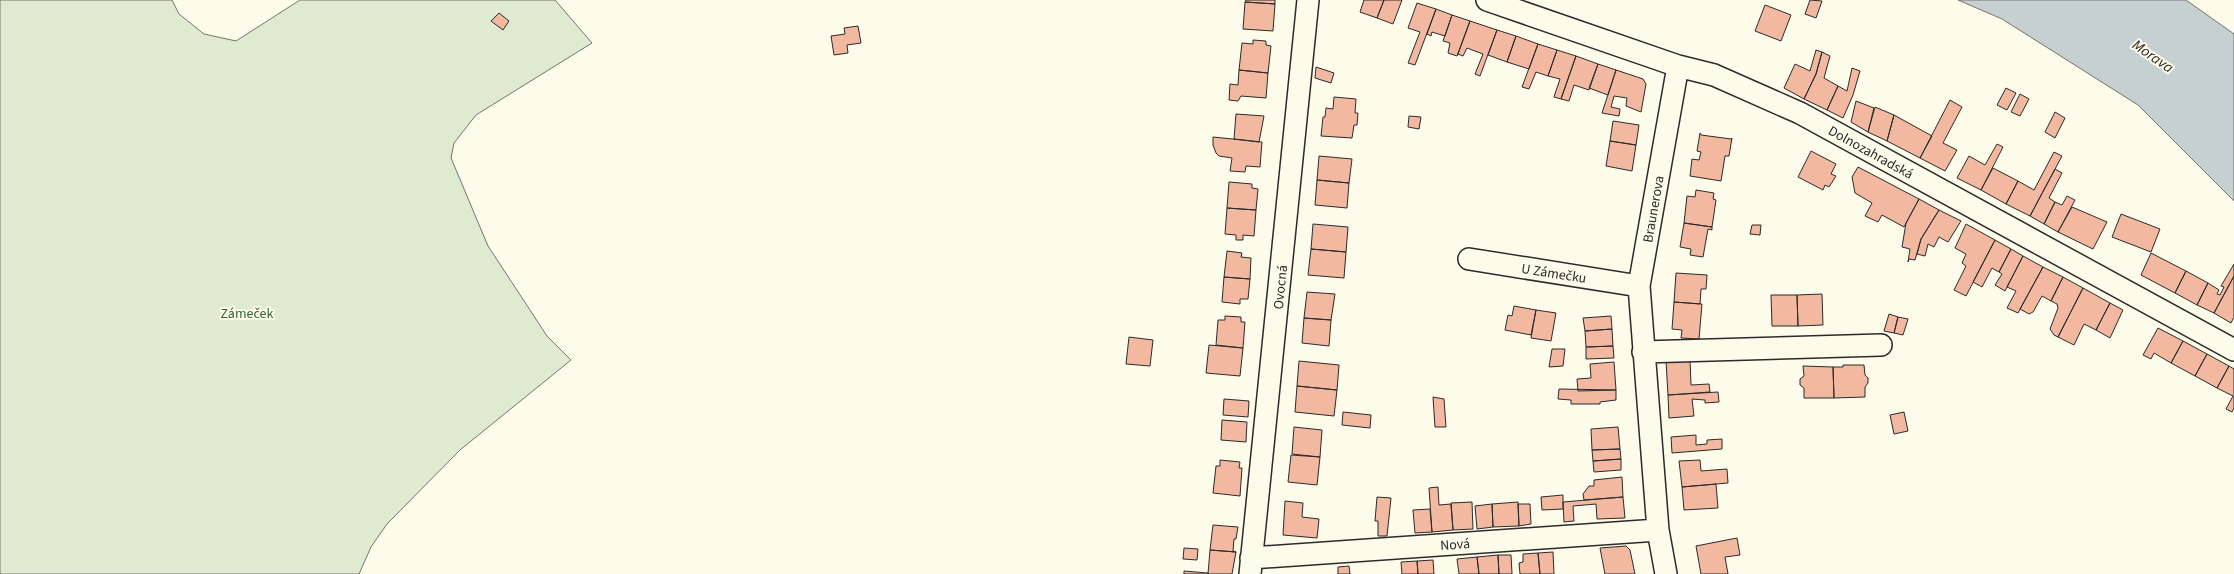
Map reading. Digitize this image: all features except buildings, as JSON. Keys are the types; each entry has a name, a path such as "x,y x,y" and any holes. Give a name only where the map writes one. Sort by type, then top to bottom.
{"street":[{"name":"Ovocná","path":"1250,566 1308,0"},
{"name":"Dolnozahradská","path":"1488,0 1678,66 1714,74 1800,113 2234,350"},
{"name":"Braunerova","path":"1666,574 1658,530 1639,286 1678,66"},
{"name":"U Zámečku","path":"1469,260 1639,286"},
{"path":"1643,352 1881,345"},
{"name":"Nová","path":"1250,566 1658,530"}],"green space":[{"name":"Zámeček","path":"0,0 172,0 179,14 204,34 236,41 300,0 555,0 592,43 476,115 454,143 451,158 488,246 547,336 571,360 460,450 387,524 371,547 359,574 0,574"}],"water":[{"name":"Morava","path":"1958,0 2186,0 2234,34 2234,201 2138,105 2002,19"}]}
